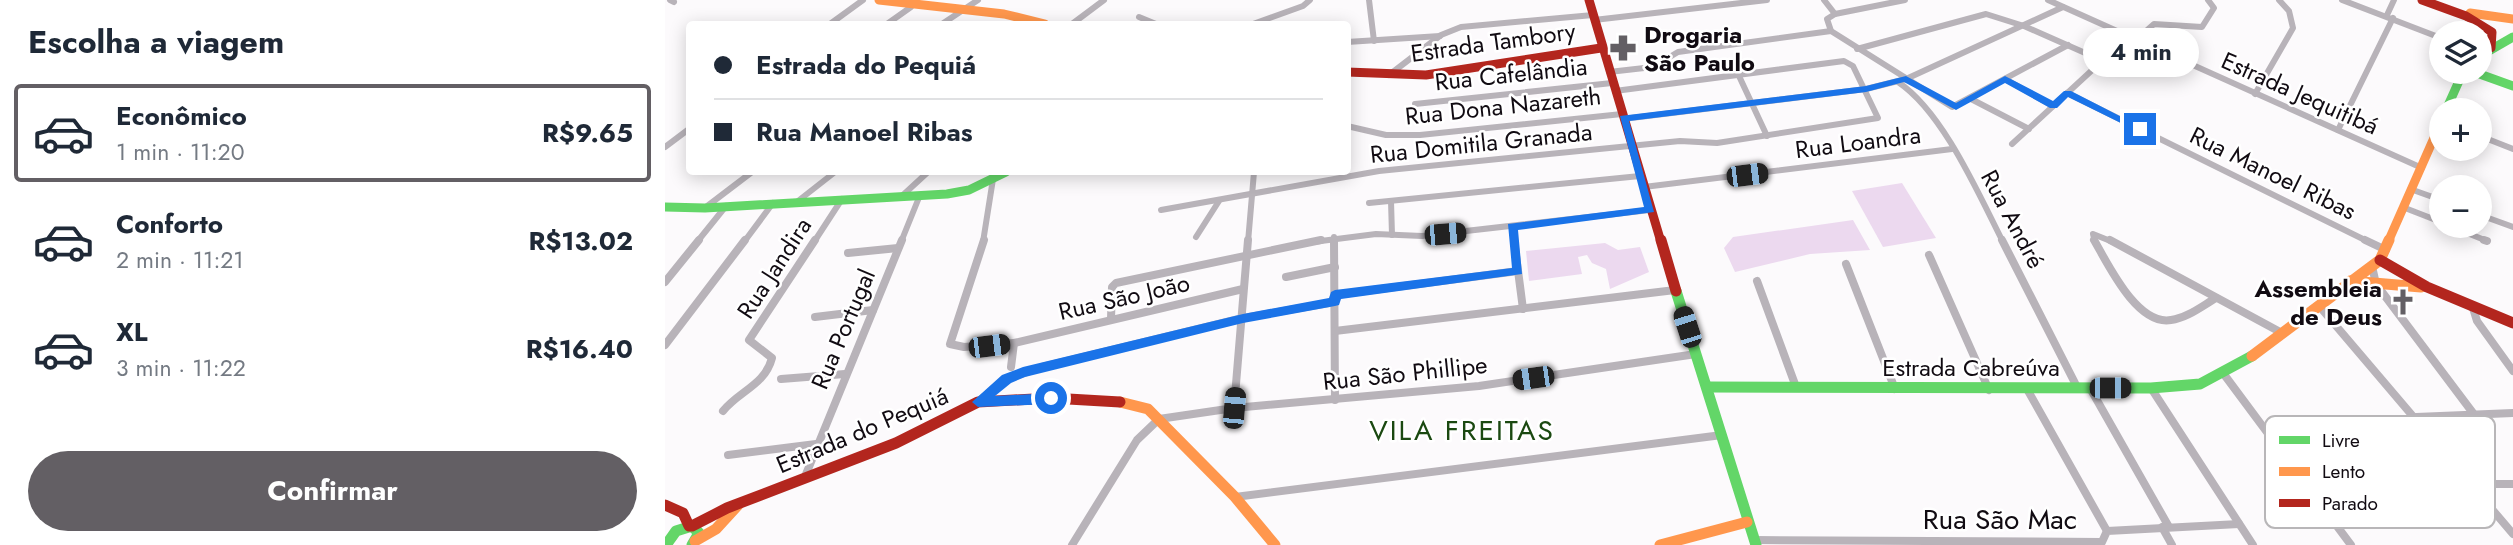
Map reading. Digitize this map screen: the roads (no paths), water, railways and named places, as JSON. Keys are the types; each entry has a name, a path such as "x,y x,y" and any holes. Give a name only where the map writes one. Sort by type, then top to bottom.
{"main road":[{"path":"879,0 911,7 1024,16 1037,21"},
{"path":"1589,0 1650,210 1755,542"},
{"path":"2423,0 2450,9 2512,19"},
{"path":"2450,9 2472,21"},
{"path":"2492,32 2512,19"},
{"path":"2492,48 2513,37"},
{"name":"Estrada Tambory","path":"1351,72 1426,75 1601,48"},
{"path":"2492,78 2513,86"},
{"name":"Estrada Cabreúva","path":"1707,387 1989,390 2151,388 2200,384 2223,373 2320,307 2379,259 2405,208 2429,151"},
{"path":"666,209 959,193 1000,175"},
{"path":"2379,259 2427,287 2513,323"},
{"path":"2350,281 2427,287"},
{"name":"Estrada do Pequiá","path":"666,539 740,503 896,443 978,402 1051,398 1123,402 1148,409 1235,497 1275,545"},
{"name":"Estrada do Pequiá","path":"716,529 740,503"},
{"path":"665,505 683,513 690,526 699,529 693,544"},
{"path":"1660,545 1747,522"},
{"path":"693,544 716,529"},
{"path":"707,545 716,529"}],"street":[{"path":"834,21 863,0"},
{"path":"946,21 978,0"},
{"path":"1076,21 1104,0"},
{"path":"1261,21 1303,6 1310,0"},
{"path":"1369,0 1374,41"},
{"path":"1389,75 1441,36 1469,24 1593,17 1767,0"},
{"path":"1824,0 1835,14"},
{"path":"1905,0 1835,14 1827,19 1831,31 1902,80 1949,106 1958,106 2068,45"},
{"path":"2136,40 2154,24 2202,27 2214,8 2208,0"},
{"path":"2255,93 2293,28 2289,11 2279,0"},
{"path":"2342,0 2429,33"},
{"path":"2338,130 2390,16 2393,0"},
{"name":"Estrada Jequitibá","path":"2052,1 2422,168"},
{"path":"891,21 911,7"},
{"name":"Rua Dona Nazareth","path":"1351,127 1387,135 1420,135 1754,104 1866,89 1902,80 2063,7"},
{"path":"1857,49 1979,14 2024,26 2101,60"},
{"path":"1018,21 1024,16"},
{"path":"1139,17 1149,21"},
{"path":"1612,82 1661,65 1669,55 1678,52 1831,31"},
{"path":"1351,42 1441,36"},
{"path":"2013,144 2128,37"},
{"path":"1612,82 1739,76 1844,61 1853,66 1866,89"},
{"path":"1739,76 1767,136"},
{"path":"2005,79 2053,106"},
{"name":"Rua André","path":"1902,80 1918,95 2001,234 2077,387"},
{"name":"Rua Cafelândia","path":"1415,104 1612,82"},
{"name":"Rua Domitila Granada","path":"1161,210 1379,171 1687,140 1717,143 1873,120 1878,116 1866,89"},
{"name":"Rua Manoel Ribas","path":"2067,93 2379,259"},
{"path":"1971,99 2029,129"},
{"path":"665,148 686,131"},
{"path":"2492,141 2513,149"},
{"name":"Rua Loandra","path":"1644,187 1952,149"},
{"path":"705,208 749,175"},
{"path":"798,201 831,175"},
{"path":"903,195 925,175"},
{"path":"1234,408 1254,175"},
{"path":"1369,203 1640,176"},
{"name":"Rua São João","path":"993,179 983,243 963,308 949,342 964,347 1014,343 1243,289"},
{"path":"2413,190 2429,196"},
{"name":"Rua Portugal","path":"804,479 816,444 920,195"},
{"name":"Rua Jandira","path":"723,411 730,399 748,393 771,367 772,358 749,341 842,198"},
{"path":"1196,237 1219,201"},
{"path":"1391,201 1392,235"},
{"path":"665,345 773,203"},
{"path":"665,282 726,206"},
{"path":"2405,208 2429,217"},
{"path":"1111,318 1112,287 1116,283 1247,253 1334,237 1410,237 1650,210"},
{"path":"2492,219 2513,227"},
{"path":"1512,227 1523,309"},
{"path":"2216,298 2173,320 2155,321 2137,306 2093,235 2101,235 2282,333"},
{"path":"1334,237 1335,400"},
{"path":"2480,238 2487,241"},
{"path":"848,253 898,248"},
{"path":"1929,255 1989,390"},
{"path":"2379,259 2376,284 2473,413"},
{"path":"1846,264 1895,389"},
{"path":"1286,277 1335,267"},
{"path":"978,402 1006,379 1023,372 1243,318 1335,298 1518,271"},
{"path":"1757,281 1796,387"},
{"path":"1335,331 1675,290"},
{"path":"2320,307 2415,416"},
{"path":"2473,307 2477,321 2513,371"},
{"path":"815,317 873,310"},
{"path":"1011,367 1014,343"},
{"name":"Rua São Phillipe","path":"1159,419 1234,408 1479,386 1696,354"},
{"path":"2223,373 2265,429"},
{"path":"781,379 845,374"},
{"path":"2027,388 2107,531"},
{"path":"2090,388 2165,527 2172,545"},
{"path":"2151,388 2253,545"},
{"path":"2430,416 2513,413"},
{"path":"1072,545 1137,440 1159,419"},
{"path":"1235,497 1722,435"},
{"path":"729,455 816,444"},
{"path":"2495,484 2513,484"},
{"path":"2495,513 2513,534"},
{"name":"Rua São Mac","path":"1755,542 2102,542 2107,531 2239,524"},
{"path":"2338,528 2351,545"}],"place":[{"name":"Drogaria São Paulo","path":"1623,48"},
{"name":"Assembleia de Deus","path":"2403,302"}],"district":[{"name":"VILA FREITAS","path":"1462,430"}]}
